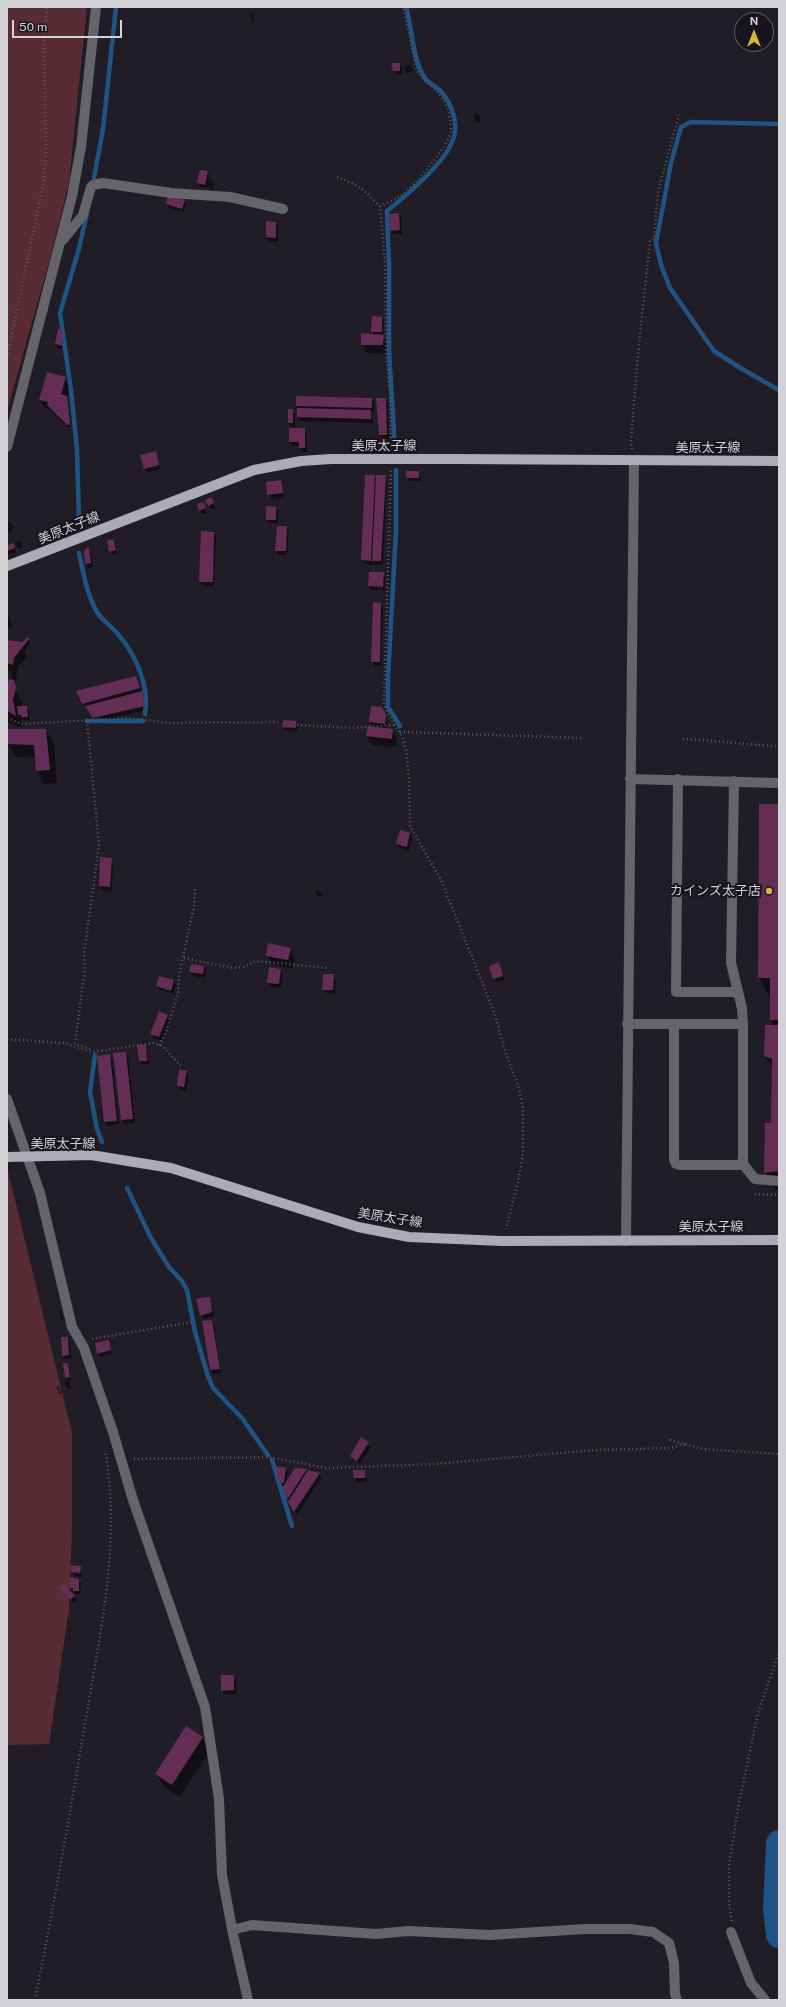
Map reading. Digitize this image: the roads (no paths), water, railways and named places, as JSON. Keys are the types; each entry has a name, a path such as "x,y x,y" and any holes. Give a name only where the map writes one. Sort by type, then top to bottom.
{"main road":[{"name":"美原太子線","path":"7,566 254,470 301,461 391,459 779,461"},
{"name":"美原太子線","path":"10,1157 91,1155 171,1168 358,1228 408,1237 502,1241 779,1240"}],"street":[{"path":"7,446 60,243 81,147 96,7"},
{"path":"60,243 83,215 91,187 103,183 171,193 230,197 283,209"},
{"path":"626,1241 627,1024 634,461"},
{"path":"630,779 678,779 779,783"},
{"path":"678,779 676,992 738,992"},
{"path":"734,781 731,964 742,1008 743,1024 742,1163"},
{"path":"627,1024 743,1024"},
{"path":"674,1024 674,1160 676,1164 736,1165 742,1163"},
{"path":"7,1099 40,1193 72,1327 84,1348 133,1500 205,1707 219,1799 222,1875 232,1930 248,2000"},
{"path":"742,1163 756,1179 779,1181"},
{"path":"232,1930 252,1926 376,1934 408,1931 490,1936 585,1929 653,1932 669,1943 674,1963 675,1994 677,2000"},
{"path":"731,1932 752,1983 765,2000"}],"waterway":[{"path":"94,178 103,129 116,7"},
{"path":"395,449 389,350 389,264 387,211 435,167 450,147 455,132 455,120 446,98 427,80 421,71 415,54 406,7"},
{"path":"779,124 691,122 681,127 671,163 656,243 661,265 670,288 714,351 779,390"},
{"path":"79,524 77,449 71,390 60,313 78,252 87,214"},
{"path":"396,470 396,530 388,677 388,707 400,726"},
{"path":"79,553 93,605 104,621 116,631 125,642 136,661 145,693 145,714"},
{"path":"87,721 143,721"},
{"path":"95,1055 90,1092 97,1129 102,1142"},
{"path":"127,1188 151,1238 169,1267 182,1281 187,1290 195,1332 213,1388 242,1418 268,1455"},
{"path":"272,1460 292,1526"},
{"path":"779,1843 776,1908 779,1935"}],"place":[{"name":"カインズ太子店","path":"769,891"}]}
